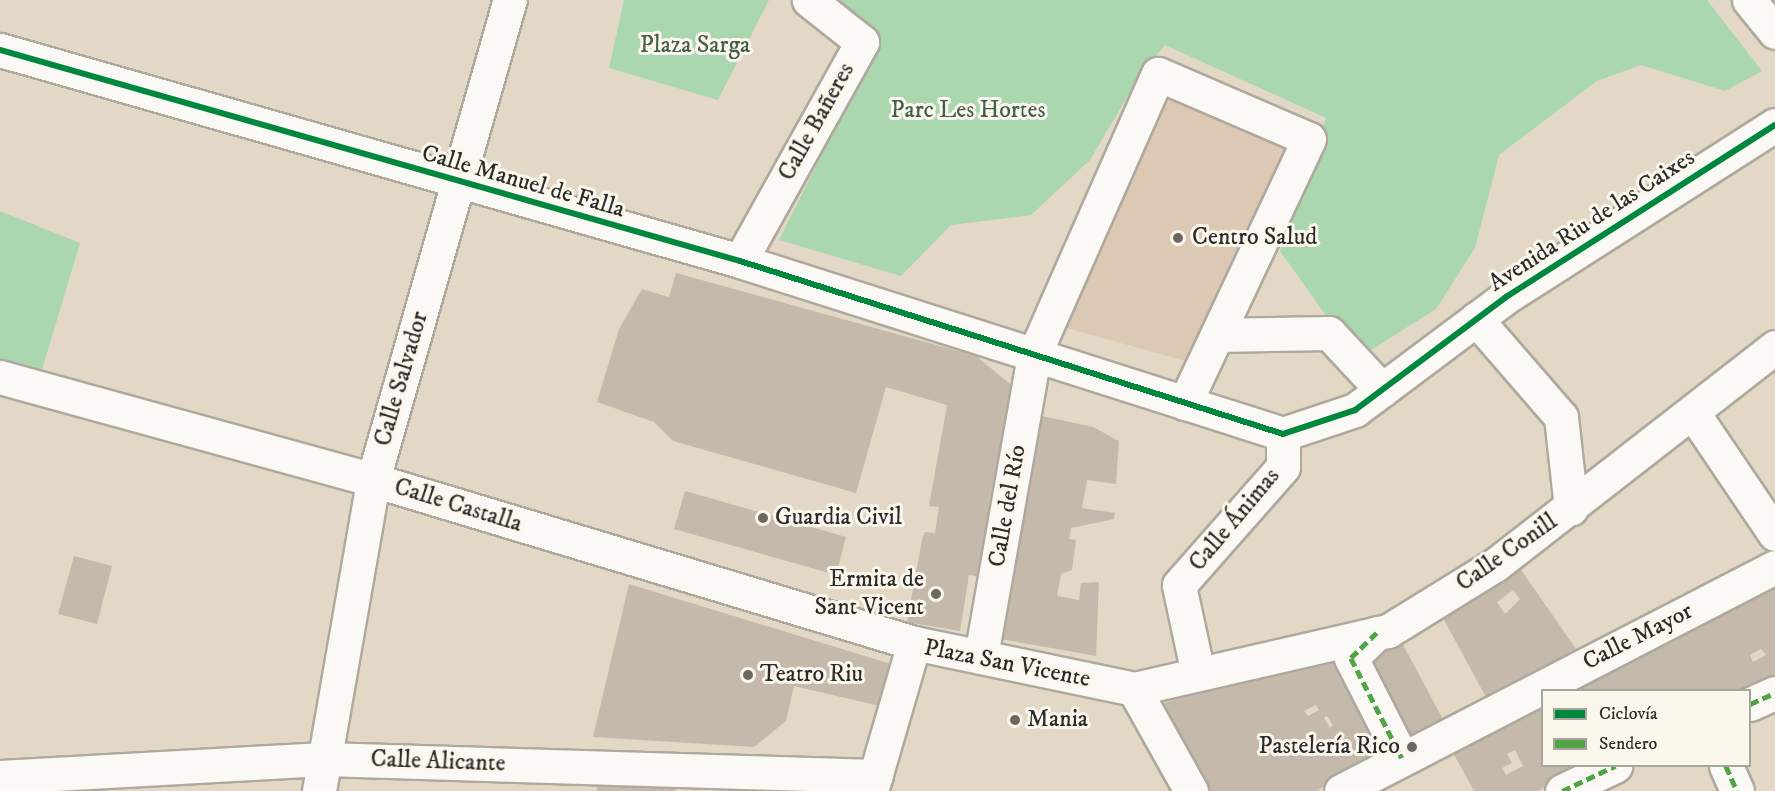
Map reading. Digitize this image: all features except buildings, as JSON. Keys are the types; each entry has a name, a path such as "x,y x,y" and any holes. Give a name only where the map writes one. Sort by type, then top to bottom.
{"street":[{"name":"Calle Salvador","path":"319,791 373,480 460,183 510,0"},
{"name":"Calle Bañeres","path":"740,261 862,42 809,0"},
{"path":"1749,0 1775,32"},
{"name":"Calle Manuel de Falla","path":"0,50 740,261 1034,355"},
{"name":"Calle del Río","path":"981,656 1034,355 1158,75 1309,139 1217,335"},
{"name":"Avenida Riu de las Caixes","path":"1283,434 1355,410 1476,319 1775,125"},
{"path":"1476,319 1561,417 1571,508"},
{"path":"1185,403 1217,335 1329,333 1382,390"},
{"name":"Calle Conill","path":"1198,674 1377,633 1495,566 1775,347"},
{"path":"1034,355 1283,434"},
{"name":"Calle Castalla","path":"0,377 373,480 914,643"},
{"path":"1693,413 1775,534"},
{"name":"Calle Ánimas","path":"1198,674 1179,585 1283,467 1283,434"},
{"name":"Calle Mayor","path":"1341,791 1775,567"},
{"path":"1377,633 1351,658 1402,758"},
{"name":"Plaza San Vicente","path":"877,786 914,643 1134,689 1198,674"},
{"path":"1134,689 1191,791"},
{"path":"1751,703 1775,693"},
{"name":"Calle Alicante","path":"0,777 324,759 877,786"},
{"path":"1562,791 1611,767"},
{"path":"1727,767 1737,791"}],"shaded area":[{"name":"Centro Salud","path":"1169,95 1292,149 1196,364 1063,327"}],"green space":[{"name":"Plaza Sarga","path":"624,0 769,0 718,100 609,68"},
{"name":"Parc Les Hortes","path":"831,0 1707,0 1762,71 1725,91 1641,65 1597,81 1499,155 1475,248 1436,309 1357,359 1280,251 1326,118 1165,45 1140,75 1090,160 1031,215 951,225 901,276 779,240 878,41"},
{"path":"0,211 80,243 41,373 0,366"}],"marked path":[{"path":"1377,633 1351,658 1402,758"},
{"path":"1751,704 1775,693"},
{"path":"1562,791 1613,767"},
{"path":"1726,767 1737,791"}],"cycle path":[{"path":"0,50 740,261 1283,434 1355,410 1506,297 1775,125"}],"place":[{"name":"Centro Salud","path":"1178,238"},
{"name":"Guardia Civil","path":"763,518"},
{"name":"Ermita de Sant Vicent","path":"936,594"},
{"name":"Teatro Riu","path":"748,675"},
{"name":"Mania","path":"1015,720"},
{"name":"Pastelería Rico","path":"1412,747"}]}
